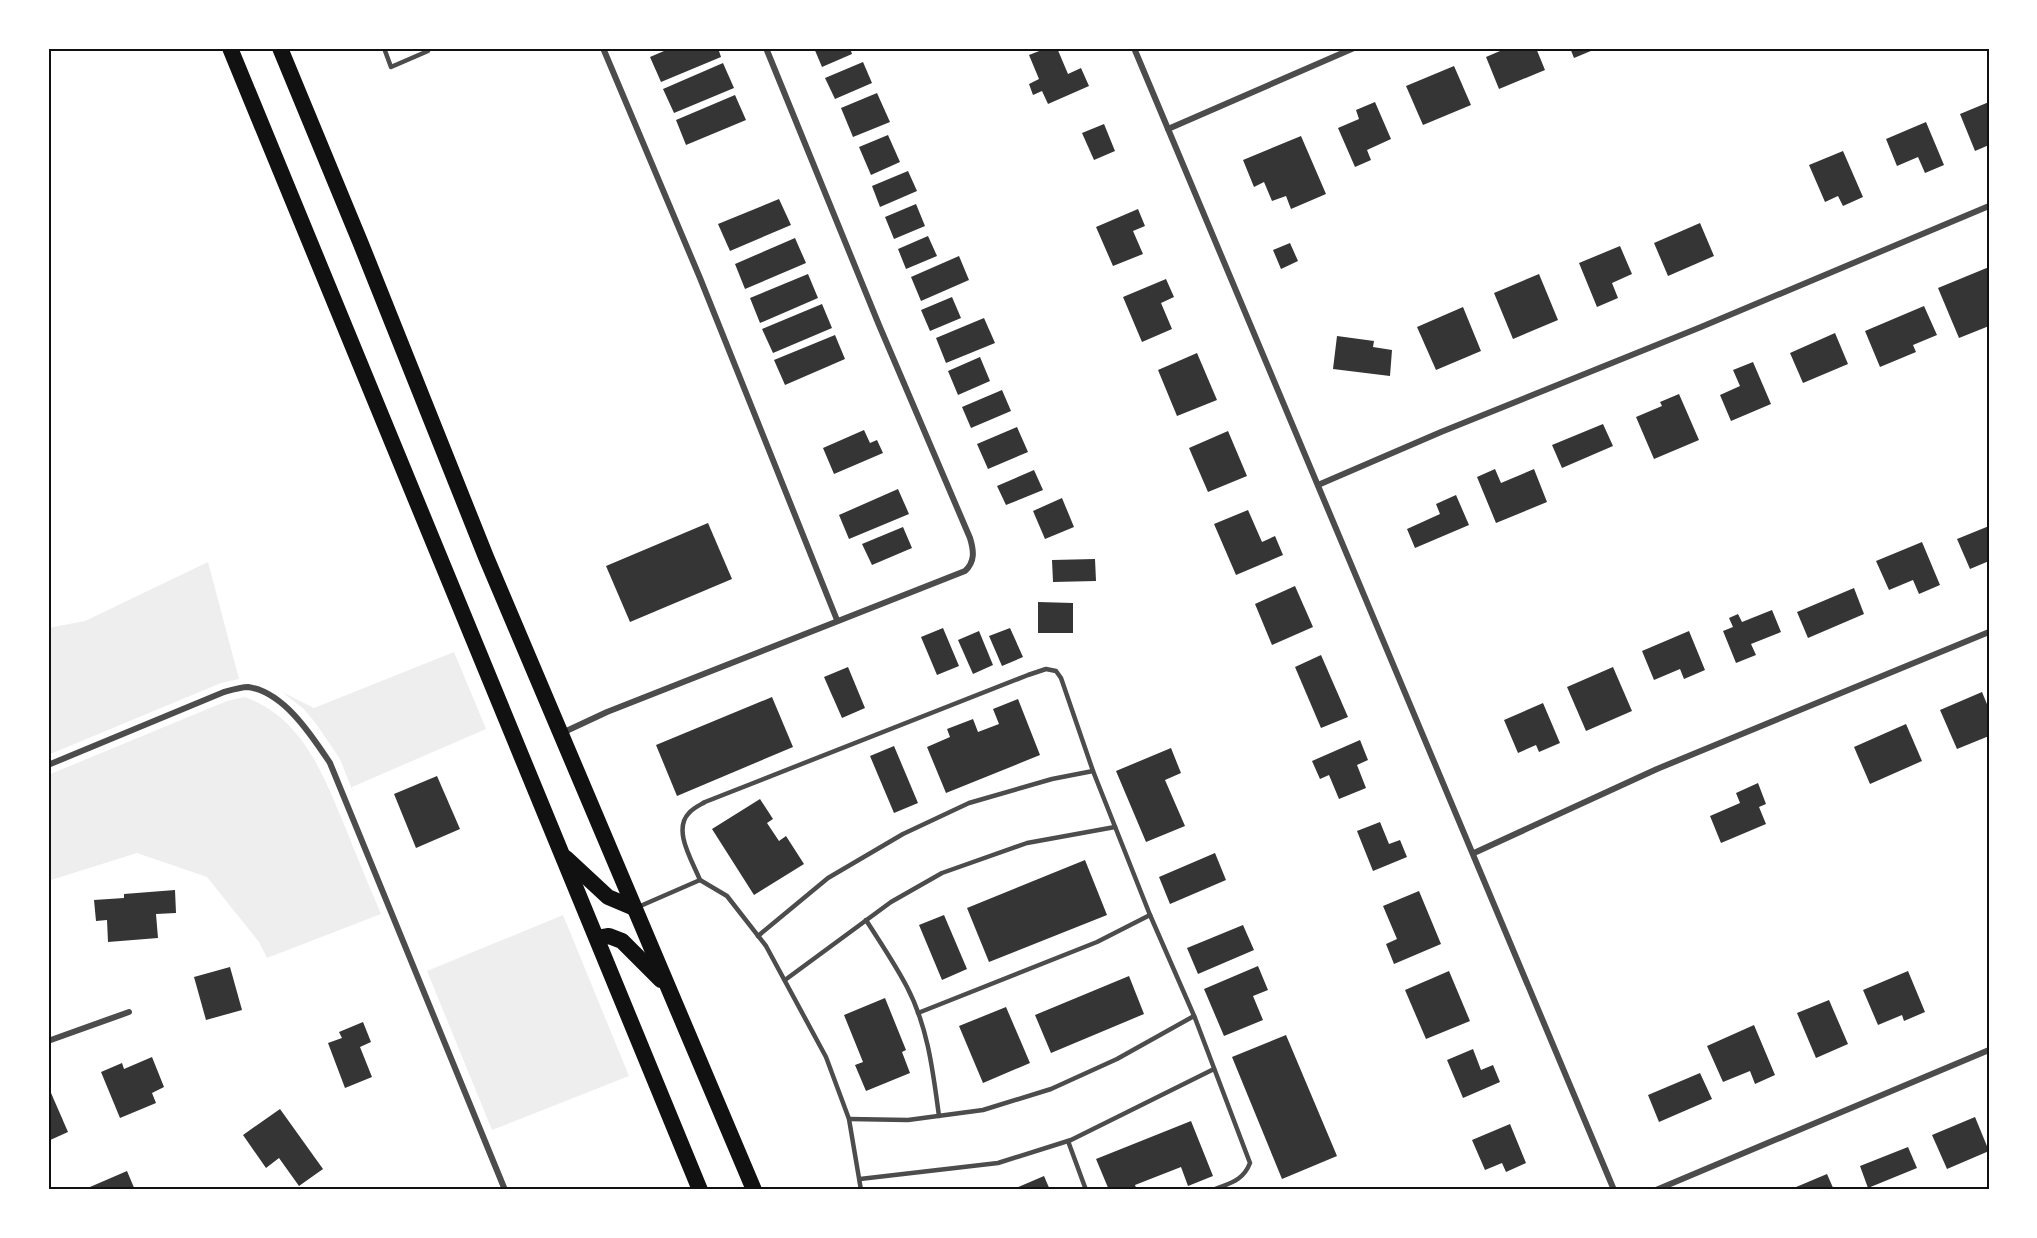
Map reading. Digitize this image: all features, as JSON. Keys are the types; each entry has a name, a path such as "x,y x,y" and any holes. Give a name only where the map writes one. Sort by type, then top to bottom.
{"highway":[{"path":"230,48 700,1190"},
{"path":"280,48 486,557 754,1190"},
{"path":"561,853 608,897 634,908"},
{"path":"597,938 609,936 622,941 668,987"}],"street":[{"path":"603,48 700,278 837,620"},
{"path":"561,734 607,712 965,571 971,566 973,548 766,48"},
{"path":"1134,48 1614,1190"},
{"path":"1168,129 1354,48"},
{"path":"1318,485 1989,206"},
{"path":"1474,853 1657,769 1989,632"},
{"path":"48,765 224,692 247,687 271,696 289,711 308,731 330,763 505,1190"},
{"path":"48,1041 129,1012"},
{"path":"1656,1190 1989,1050"}],"lane":[{"path":"384,48 391,67 428,51 427,48"},
{"path":"861,1190 849,1119 826,1057 785,980 758,936 728,896 700,880 682,833 683,821 689,812 705,802 1046,669 1056,671 1061,678 1093,771 1150,915 1194,1016 1250,1163 1246,1173 1233,1182 1213,1190"},
{"path":"758,936 828,878 903,834 969,803 1052,778 1093,771"},
{"path":"785,980 891,902 942,873 1027,843 1115,827"},
{"path":"634,908 700,880"},
{"path":"918,1013 1097,942 1150,915"},
{"path":"866,920 907,987 918,1013 931,1061 939,1116"},
{"path":"849,1119 908,1120 983,1110 1051,1089 1117,1059 1194,1016"},
{"path":"860,1179 998,1163 1068,1141 1214,1069"},
{"path":"1068,1141 1086,1190"}],"shaded area":[{"path":"208,562 239,679 221,683 48,755 48,628 85,621"},
{"path":"454,652 486,729 352,787 353,792 340,759 317,725 304,709 282,692 314,708"},
{"path":"245,697 282,719 309,751 329,789 381,914 267,958 259,942 207,877 137,853 48,881 48,775 227,701"},
{"path":"563,915 629,1076 492,1130 427,971"}],"building":[{"path":"671,48 718,48 721,57 661,82 650,57"},
{"path":"814,48 850,48 852,54 822,67"},
{"path":"1047,48 1057,48 1068,74 1081,68 1089,86 1048,104 1042,91 1033,95 1029,84 1039,79 1029,55"},
{"path":"1507,48 1536,48 1545,70 1499,89 1486,57"},
{"path":"1570,48 1598,48 1574,58"},
{"path":"863,62 872,83 835,99 825,78"},
{"path":"723,63 734,88 674,113 663,89"},
{"path":"1454,66 1471,105 1423,125 1406,86"},
{"path":"877,93 890,122 853,137 841,108"},
{"path":"735,95 746,120 686,145 676,120"},
{"path":"1375,102 1391,139 1367,150 1371,160 1355,167 1338,128 1359,119 1356,110"},
{"path":"1989,102 1989,145 1975,151 1960,114"},
{"path":"1926,122 1944,165 1925,173 1918,157 1897,166 1886,139"},
{"path":"1104,124 1115,151 1094,160 1082,133"},
{"path":"888,135 900,162 871,175 859,147"},
{"path":"1301,136 1326,194 1291,209 1286,196 1272,201 1264,182 1254,187 1243,160"},
{"path":"1843,151 1863,197 1843,206 1838,196 1825,202 1809,165"},
{"path":"908,171 917,191 880,207 872,186"},
{"path":"779,199 791,225 730,251 718,224"},
{"path":"916,204 925,226 894,239 885,217"},
{"path":"1138,209 1145,226 1133,231 1143,254 1113,266 1096,227"},
{"path":"1700,223 1714,256 1668,276 1654,243"},
{"path":"928,236 937,256 906,269 898,249"},
{"path":"795,238 806,263 745,289 735,264"},
{"path":"1290,243 1298,261 1281,269 1273,250"},
{"path":"1620,246 1632,274 1612,283 1618,298 1597,307 1579,263"},
{"path":"959,256 969,280 921,301 911,277"},
{"path":"1989,267 1989,326 1959,338 1938,288"},
{"path":"808,274 818,298 760,323 750,298"},
{"path":"1539,274 1558,320 1513,339 1494,293"},
{"path":"1166,279 1174,297 1161,303 1172,329 1142,342 1123,297"},
{"path":"952,297 961,318 930,331 921,310"},
{"path":"822,304 832,328 773,353 762,329"},
{"path":"1924,306 1937,335 1913,345 1916,352 1880,367 1865,331"},
{"path":"1463,307 1481,351 1436,370 1417,327"},
{"path":"984,318 995,343 946,363 936,338"},
{"path":"1835,333 1848,364 1803,383 1790,353"},
{"path":"835,335 845,359 785,385 774,360"},
{"path":"1337,336 1374,341 1373,347 1392,350 1390,376 1333,369"},
{"path":"1197,353 1217,400 1177,416 1158,370"},
{"path":"980,357 990,381 958,395 948,371"},
{"path":"1753,362 1771,404 1731,421 1720,395 1740,386 1733,370"},
{"path":"1002,390 1011,411 971,428 962,407"},
{"path":"1679,394 1699,440 1654,459 1636,417 1662,406 1660,402"},
{"path":"1603,424 1613,446 1562,468 1552,445"},
{"path":"1017,427 1028,452 988,469 977,444"},
{"path":"864,430 870,443 877,440 883,453 834,474 823,448"},
{"path":"1228,431 1247,476 1208,492 1189,448"},
{"path":"1495,469 1501,483 1534,469 1547,502 1496,523 1477,477"},
{"path":"1034,470 1043,490 1006,505 997,486"},
{"path":"898,489 909,514 849,539 839,515"},
{"path":"1456,495 1469,525 1415,548 1407,529 1440,514 1436,504"},
{"path":"1062,498 1074,527 1045,539 1033,511"},
{"path":"1248,510 1262,542 1275,536 1283,555 1236,575 1214,524"},
{"path":"708,523 732,579 630,622 606,566"},
{"path":"1989,526 1989,561 1970,569 1957,539"},
{"path":"903,527 912,548 872,565 862,544"},
{"path":"1922,542 1940,585 1919,594 1913,580 1889,590 1876,561"},
{"path":"1095,559 1096,581 1053,582 1052,560"},
{"path":"1295,586 1313,627 1272,645 1255,604"},
{"path":"1854,588 1864,614 1808,638 1797,612"},
{"path":"1038,602 1073,603 1073,633 1038,633"},
{"path":"1772,610 1781,632 1751,644 1756,655 1736,663 1723,631 1733,627 1729,618 1738,614 1742,622"},
{"path":"943,628 959,666 937,675 921,637"},
{"path":"1010,628 1023,657 1002,666 989,636"},
{"path":"979,631 993,665 973,674 958,640"},
{"path":"1689,631 1705,670 1684,679 1680,669 1654,680 1642,651"},
{"path":"1321,655 1348,717 1321,728 1295,667"},
{"path":"848,667 865,708 842,718 824,677"},
{"path":"1613,667 1632,711 1586,731 1567,687"},
{"path":"1982,692 1989,709 1989,736 1957,749 1940,710"},
{"path":"772,697 793,747 677,796 656,745"},
{"path":"1018,699 1040,755 946,793 927,747 950,737 947,729 973,719 978,732 999,724 993,709"},
{"path":"1543,703 1560,743 1539,752 1536,745 1518,753 1504,720"},
{"path":"1906,724 1922,761 1870,784 1854,747"},
{"path":"1360,740 1368,760 1357,765 1366,788 1339,799 1329,775 1320,779 1312,761"},
{"path":"894,746 918,803 894,813 870,756"},
{"path":"1171,748 1181,773 1165,780 1185,826 1146,842 1116,771"},
{"path":"437,776 460,829 416,848 394,794"},
{"path":"1758,783 1766,804 1759,807 1766,824 1721,843 1710,816 1740,803 1736,793"},
{"path":"760,799 773,819 767,823 779,841 786,836 804,864 754,895 712,829"},
{"path":"1380,822 1389,844 1400,840 1407,857 1373,871 1357,831"},
{"path":"1215,853 1226,880 1170,904 1159,877"},
{"path":"1085,860 1107,915 989,962 967,908"},
{"path":"175,890 176,913 156,914 158,938 108,942 107,920 96,921 94,900 124,898 124,894"},
{"path":"1419,891 1441,944 1394,964 1386,944 1397,939 1383,906"},
{"path":"944,915 967,969 942,980 919,925"},
{"path":"1243,925 1254,950 1198,974 1187,948"},
{"path":"1258,966 1268,990 1253,996 1263,1020 1224,1036 1204,989"},
{"path":"230,967 242,1010 206,1020 194,977"},
{"path":"1449,971 1470,1021 1426,1039 1405,990"},
{"path":"1908,971 1925,1012 1904,1021 1902,1015 1878,1025 1863,990"},
{"path":"1129,976 1144,1014 1051,1053 1035,1015"},
{"path":"885,998 906,1050 902,1052 910,1073 866,1091 855,1065 863,1062 844,1015"},
{"path":"1829,1000 1848,1044 1816,1058 1797,1013"},
{"path":"1006,1007 1030,1063 983,1083 959,1026"},
{"path":"363,1022 371,1042 360,1047 372,1077 345,1088 328,1043 342,1038 339,1032"},
{"path":"1754,1025 1775,1075 1755,1084 1750,1071 1723,1082 1707,1046"},
{"path":"1286,1035 1337,1156 1282,1179 1232,1057"},
{"path":"1473,1049 1481,1070 1493,1065 1500,1082 1463,1098 1447,1060"},
{"path":"152,1057 164,1087 152,1093 156,1103 120,1118 101,1072 122,1063 124,1069"},
{"path":"1700,1073 1712,1099 1659,1122 1648,1095"},
{"path":"48,1086 68,1132 48,1141"},
{"path":"280,1109 323,1169 299,1186 279,1158 266,1168 243,1135"},
{"path":"1975,1117 1989,1151 1947,1169 1932,1135"},
{"path":"1191,1121 1213,1176 1188,1186 1181,1167 1135,1185 1137,1190 1109,1190 1096,1159"},
{"path":"1510,1124 1526,1163 1506,1172 1502,1163 1485,1170 1472,1140"},
{"path":"1908,1147 1917,1168 1868,1188 1860,1166"},
{"path":"127,1171 135,1190 83,1190"},
{"path":"1827,1174 1834,1190 1789,1190"},
{"path":"1044,1176 1050,1190 1011,1190"}]}
